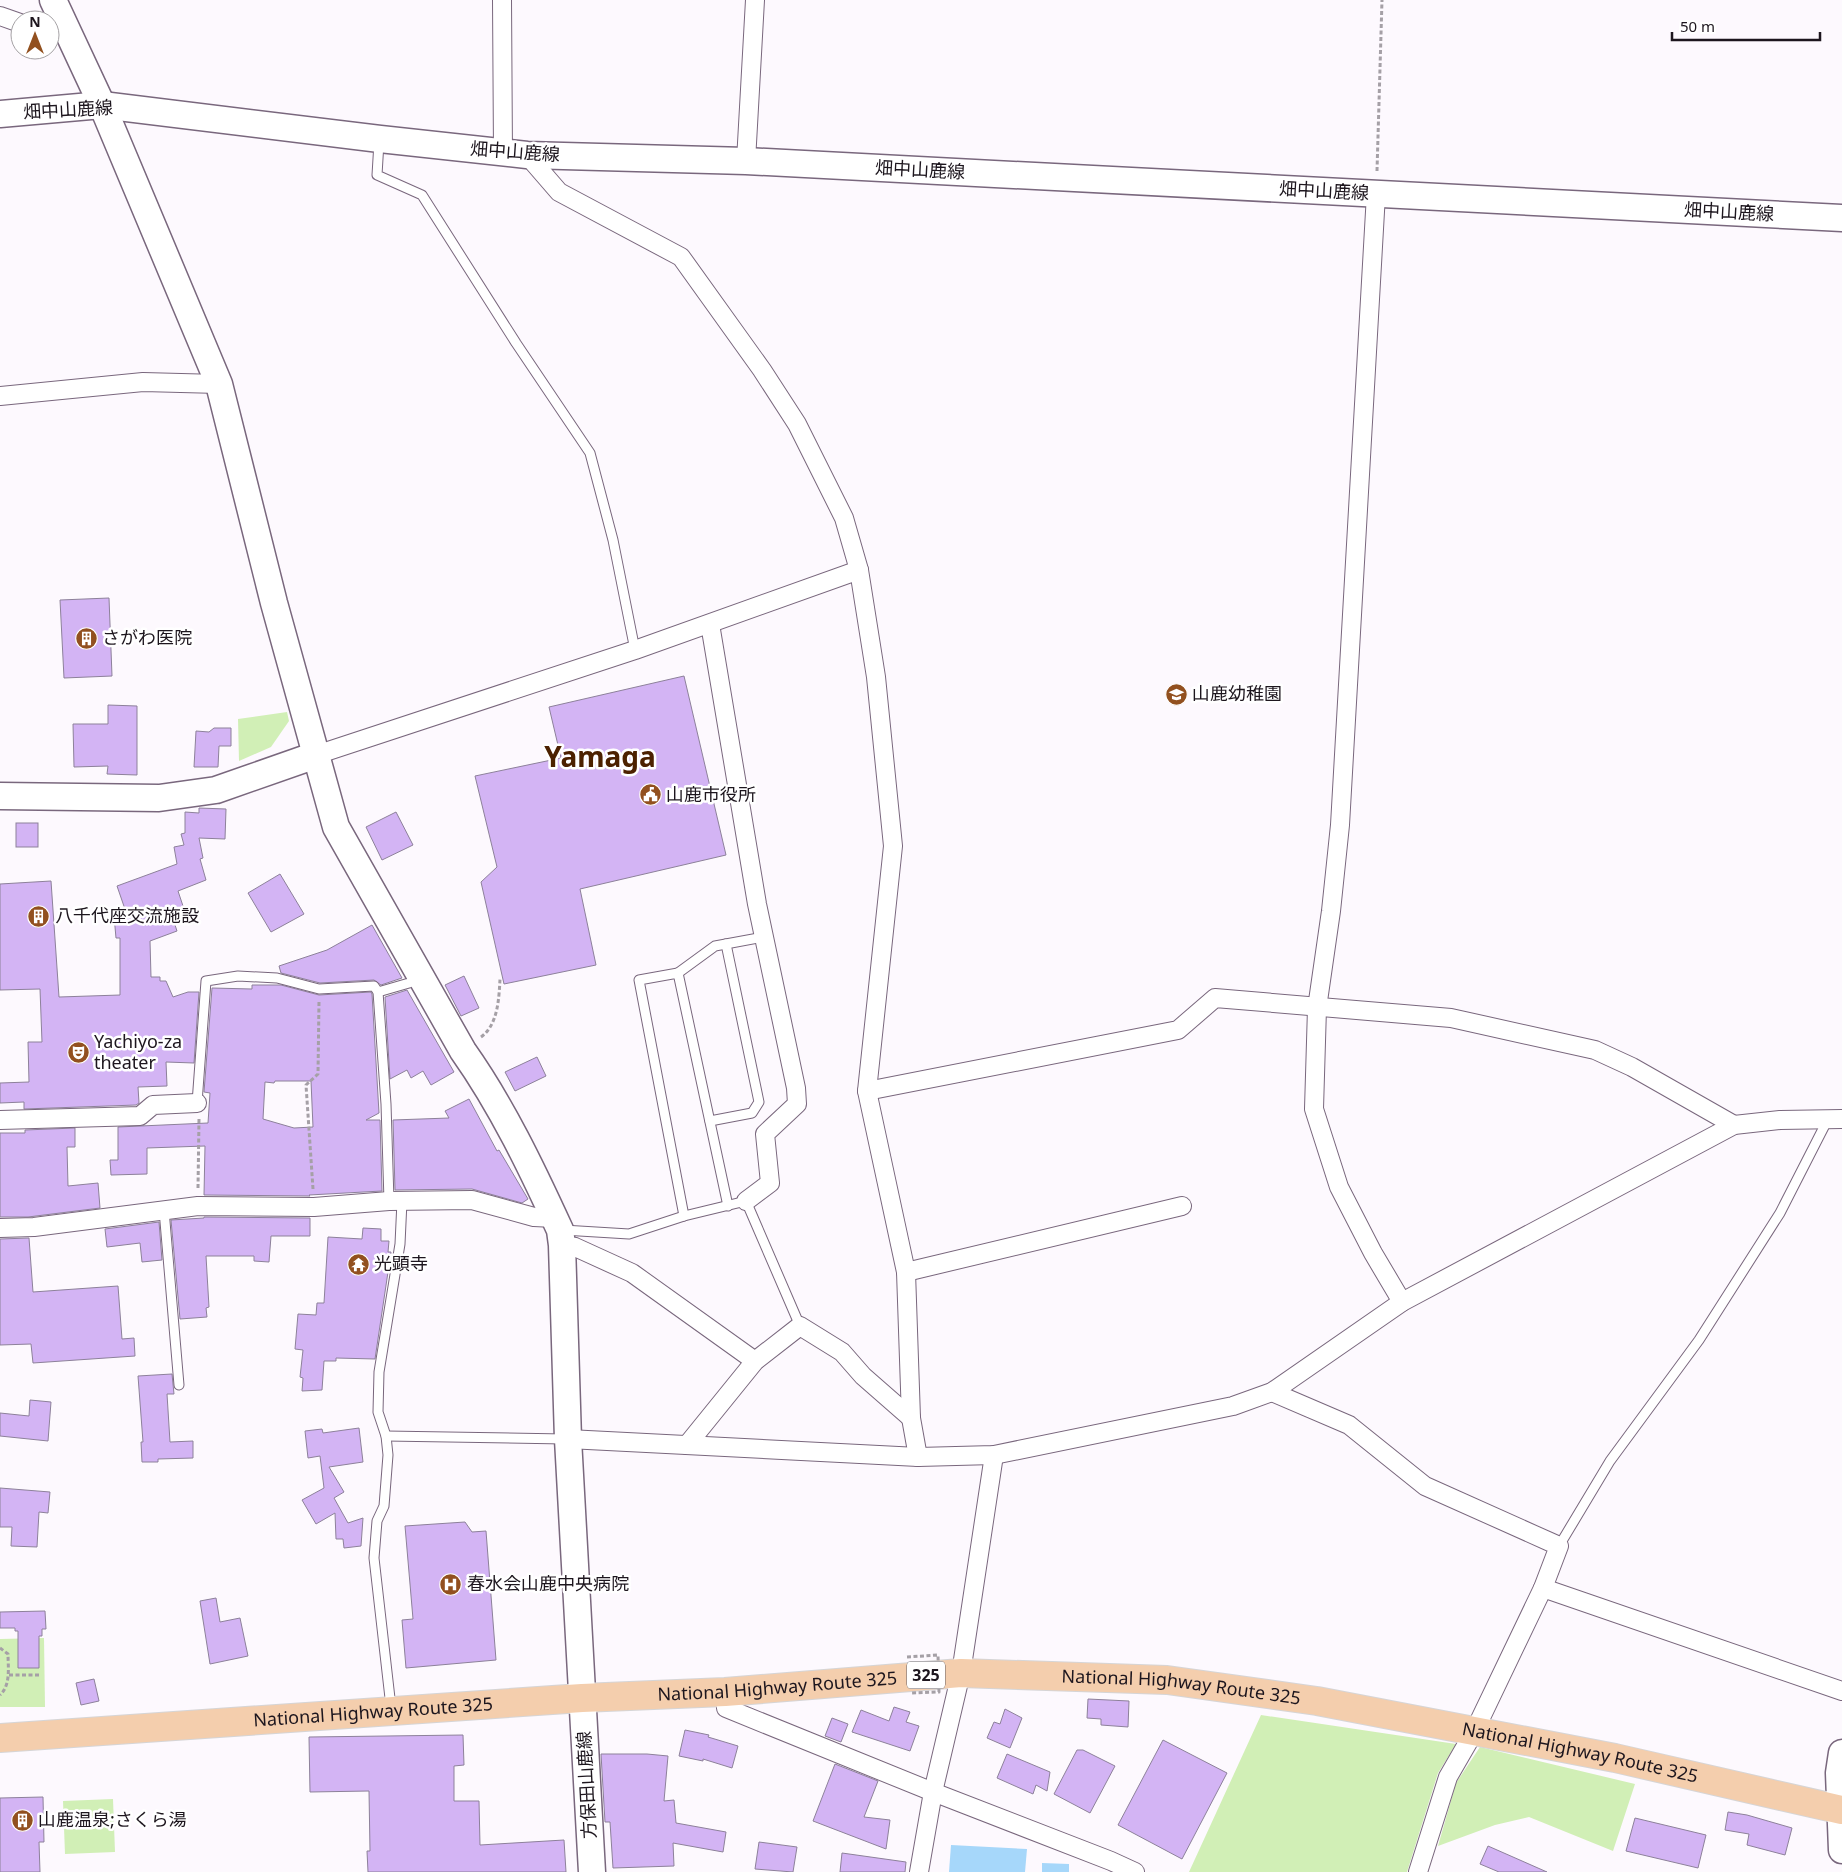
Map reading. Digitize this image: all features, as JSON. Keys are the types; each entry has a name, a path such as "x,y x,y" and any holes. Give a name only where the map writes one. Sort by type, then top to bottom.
{"highway":[{"name":"National Highway Route 325","path":"0,1738 582,1698 725,1692 961,1672 1167,1680 1317,1701 1615,1758 1841,1810"}],"street":[{"path":"53,0 61,37 102,105 220,384 274,603 336,827 463,1051 485,1082 559,1231"},
{"path":"502,0 515,154 559,192 681,257 762,370 797,424 844,518 860,570 876,677 893,846 867,1091 906,1272 911,1418 918,1457"},
{"path":"746,161 755,0"},
{"name":"畑中山鹿線","path":"0,114 102,105 515,154 746,161 1842,218"},
{"path":"1376,194 1340,825 1317,1008 1314,1109 1339,1187 1373,1254 1402,1302"},
{"path":"0,396 143,382 220,384"},
{"path":"0,796 160,798 216,790 316,755 635,650 860,570"},
{"path":"710,624 757,904 796,1088 797,1104 765,1134 770,1183 746,1201"},
{"path":"867,1091 1178,1030 1215,998 1450,1018 1595,1050 1632,1067 1734,1126"},
{"path":"0,1120 140,1116 153,1105 197,1104"},
{"path":"568,1439 918,1457 994,1455 1233,1406 1272,1392 1402,1302 1734,1126 1780,1120 1835,1119"},
{"path":"0,1228 34,1227 198,1206 314,1207 396,1201 472,1200 534,1217 559,1231 575,1247 632,1273 755,1361"},
{"path":"906,1272 1182,1206"},
{"name":"方保田山鹿線","path":"559,1231 568,1439 592,1872"},
{"path":"687,1445 755,1361 800,1326 842,1352 863,1376 911,1418"},
{"path":"1272,1392 1349,1425 1425,1486 1560,1546 1543,1588 1474,1732 1448,1777 1418,1872"},
{"path":"919,1872 933,1792 961,1672 994,1455"},
{"path":"1543,1588 1842,1690"},
{"path":"725,1692 726,1708 933,1792 1111,1860 1135,1872"},
{"path":"1842,1752 1839,1773 1842,1850"}],"lane":[{"path":"380,139 377,175 422,195 516,344 590,453 613,540 635,650"},
{"path":"684,1216 639,980 678,973 715,946 764,937"},
{"path":"710,1121 752,1113 759,1102 726,944"},
{"path":"678,973 728,1206"},
{"path":"197,1104 206,981 238,976 277,978 319,989 374,986 378,992 386,1104 400,1244 379,1372 378,1412 386,1436 388,1455 384,1506 377,1521 374,1558 391,1711"},
{"path":"378,992 408,983 421,976"},
{"path":"1560,1546 1610,1461 1699,1340 1780,1213 1835,1119"},
{"path":"559,1231 629,1234 684,1216 746,1201 800,1326"},
{"path":"164,1210 179,1385"},
{"path":"386,1436 568,1439"}],"path":[{"path":"1376,194 1382,0"},
{"path":"463,1051 487,1033 499,1003 500,979"},
{"path":"314,1207 306,1085 318,1074 319,989"},
{"path":"197,1104 199,1118 198,1206"},
{"path":"0,1648 8,1654 9,1675 4,1691 0,1695"},
{"path":"907,1657 938,1655 939,1692 911,1693"},
{"path":"9,1675 40,1675"}],"green space":[{"path":"287,712 289,721 271,747 239,761 238,719"},
{"path":"44,1638 45,1707 0,1707 0,1639"},
{"path":"1261,1715 1456,1744 1438,1773 1407,1872 1189,1872"},
{"path":"1480,1747 1635,1784 1613,1851 1529,1817 1495,1825 1438,1846 1456,1783"},
{"path":"113,1799 115,1852 65,1854 63,1801"}],"water":[{"path":"951,1845 1027,1849 1025,1872 949,1872"},
{"path":"1042,1863 1069,1864 1069,1872 1042,1872"}],"building":[{"name":"さがわ医院","path":"109,598 112,676 64,678 60,600"},
{"path":"684,676 726,855 580,889 596,965 504,984 481,882 497,867 475,776 561,758 549,707"},
{"path":"108,705 137,706 137,775 107,774 108,766 74,767 73,724 108,724"},
{"path":"214,728 231,728 231,746 219,746 218,767 194,767 196,731 209,732"},
{"path":"199,808 226,809 225,839 199,838 203,858 200,859 206,880 178,891 185,912 172,916 177,931 150,941 151,977 160,977 160,981 166,981 173,997 188,992 199,992 194,1063 166,1062 167,1086 138,1087 139,1103 136,1105 24,1109 24,1102 0,1103 0,1083 29,1082 28,1042 42,1042 40,989 0,990 0,884 51,881 59,997 120,995 120,938 116,938 114,916 127,915 117,886 177,864 174,847 184,845 181,834 185,833 185,812 199,813"},
{"path":"396,812 413,845 382,860 366,827"},
{"path":"16,823 38,823 38,847 16,847"},
{"path":"280,874 304,914 271,932 248,893"},
{"path":"372,925 402,978 381,985 374,980 320,983 281,973 279,966 327,950"},
{"path":"464,976 479,1008 461,1016 445,985"},
{"path":"252,985 281,985 319,995 371,992 379,1113 366,1120 380,1120 382,1191 310,1196 204,1195 205,1146 147,1148 147,1174 111,1175 110,1160 118,1160 118,1127 208,1123 210,1093 204,1092 212,988 252,989","holes":["311,1081 313,1127 294,1128 263,1119 265,1082"]},
{"path":"407,990 454,1072 431,1085 423,1071 411,1078 407,1070 390,1079 385,997"},
{"path":"537,1057 546,1076 515,1091 505,1072"},
{"path":"469,1099 497,1151 499,1150 528,1199 522,1203 472,1189 395,1190 393,1120 449,1118 445,1111"},
{"path":"75,1128 75,1147 67,1147 68,1186 98,1183 100,1208 28,1217 0,1217 0,1133 25,1133 25,1130"},
{"path":"204,1217 310,1218 310,1236 271,1236 269,1262 254,1261 254,1256 206,1256 209,1307 206,1308 207,1317 180,1319 171,1220"},
{"path":"159,1222 162,1260 142,1262 140,1243 107,1247 105,1229"},
{"path":"363,1228 381,1229 381,1241 389,1241 388,1252 391,1252 375,1359 336,1358 336,1361 324,1361 322,1390 302,1391 303,1378 300,1377 303,1350 295,1349 298,1314 316,1315 317,1303 324,1303 328,1237 362,1239"},
{"path":"29,1238 33,1292 118,1286 122,1339 134,1338 135,1356 33,1363 31,1344 0,1345 0,1239"},
{"path":"172,1374 174,1394 167,1394 170,1442 193,1441 193,1458 158,1459 158,1462 142,1462 141,1442 143,1442 138,1376"},
{"path":"30,1400 51,1402 48,1441 0,1436 0,1413 29,1416"},
{"path":"359,1428 363,1462 329,1467 344,1492 334,1498 348,1523 363,1518 361,1546 344,1548 343,1539 336,1539 335,1513 316,1524 302,1500 324,1488 320,1456 308,1458 305,1431 322,1429 323,1433"},
{"path":"0,1488 50,1492 48,1513 39,1512 37,1547 11,1546 12,1527 0,1527"},
{"path":"465,1522 472,1532 486,1531 496,1660 406,1668 402,1620 413,1619 405,1526"},
{"path":"216,1598 220,1622 240,1618 248,1656 210,1664 200,1601"},
{"path":"45,1611 46,1629 42,1629 42,1636 39,1636 39,1668 18,1668 18,1631 15,1631 15,1628 0,1628 0,1612"},
{"path":"94,1679 99,1701 81,1705 76,1683"},
{"path":"1088,1699 1129,1701 1128,1727 1101,1725 1101,1719 1087,1718"},
{"path":"894,1707 910,1712 906,1722 919,1726 910,1751 852,1732 861,1710 889,1721"},
{"path":"1005,1709 1022,1718 1010,1748 987,1738 994,1722 1000,1724"},
{"path":"832,1718 848,1724 841,1742 825,1736"},
{"path":"685,1730 709,1735 708,1737 738,1746 732,1768 703,1759 703,1761 679,1756"},
{"path":"463,1735 464,1765 454,1766 454,1801 479,1801 480,1845 564,1840 566,1872 368,1872 367,1851 370,1851 369,1791 310,1792 309,1737"},
{"path":"1163,1740 1227,1773 1182,1859 1118,1825"},
{"path":"1077,1750 1083,1750 1115,1766 1090,1813 1054,1794"},
{"path":"601,1754 668,1756 664,1801 674,1800 676,1823 726,1832 723,1852 673,1843 674,1866 613,1868 610,1822 605,1822"},
{"path":"1007,1754 1050,1772 1047,1791 1036,1785 1033,1794 997,1778"},
{"path":"835,1764 878,1781 864,1817 890,1820 886,1849 813,1821"},
{"name":"山鹿温泉;さくら湯","path":"43,1797 44,1842 39,1842 40,1872 0,1872 0,1798"},
{"path":"1728,1812 1747,1815 1792,1828 1785,1855 1747,1845 1749,1834 1725,1830"},
{"path":"1635,1818 1706,1835 1698,1868 1626,1851"},
{"path":"759,1842 797,1847 793,1872 755,1869"},
{"path":"1488,1846 1547,1872 1499,1872 1480,1864"},
{"path":"842,1853 906,1862 905,1872 840,1872"}],"place":[{"name":"さがわ医院","path":"86,638"},
{"name":"山鹿幼稚園","path":"1176,694"},
{"name":"山鹿市役所","path":"650,795"},
{"name":"八千代座交流施設","path":"39,916"},
{"name":"Yachiyo-za theater","path":"78,1052"},
{"name":"光顕寺","path":"358,1264"},
{"name":"春水会山鹿中央病院","path":"451,1584"},
{"name":"山鹿温泉;さくら湯","path":"22,1820"}],"district":[{"name":"Yamaga","path":"600,757"}]}
